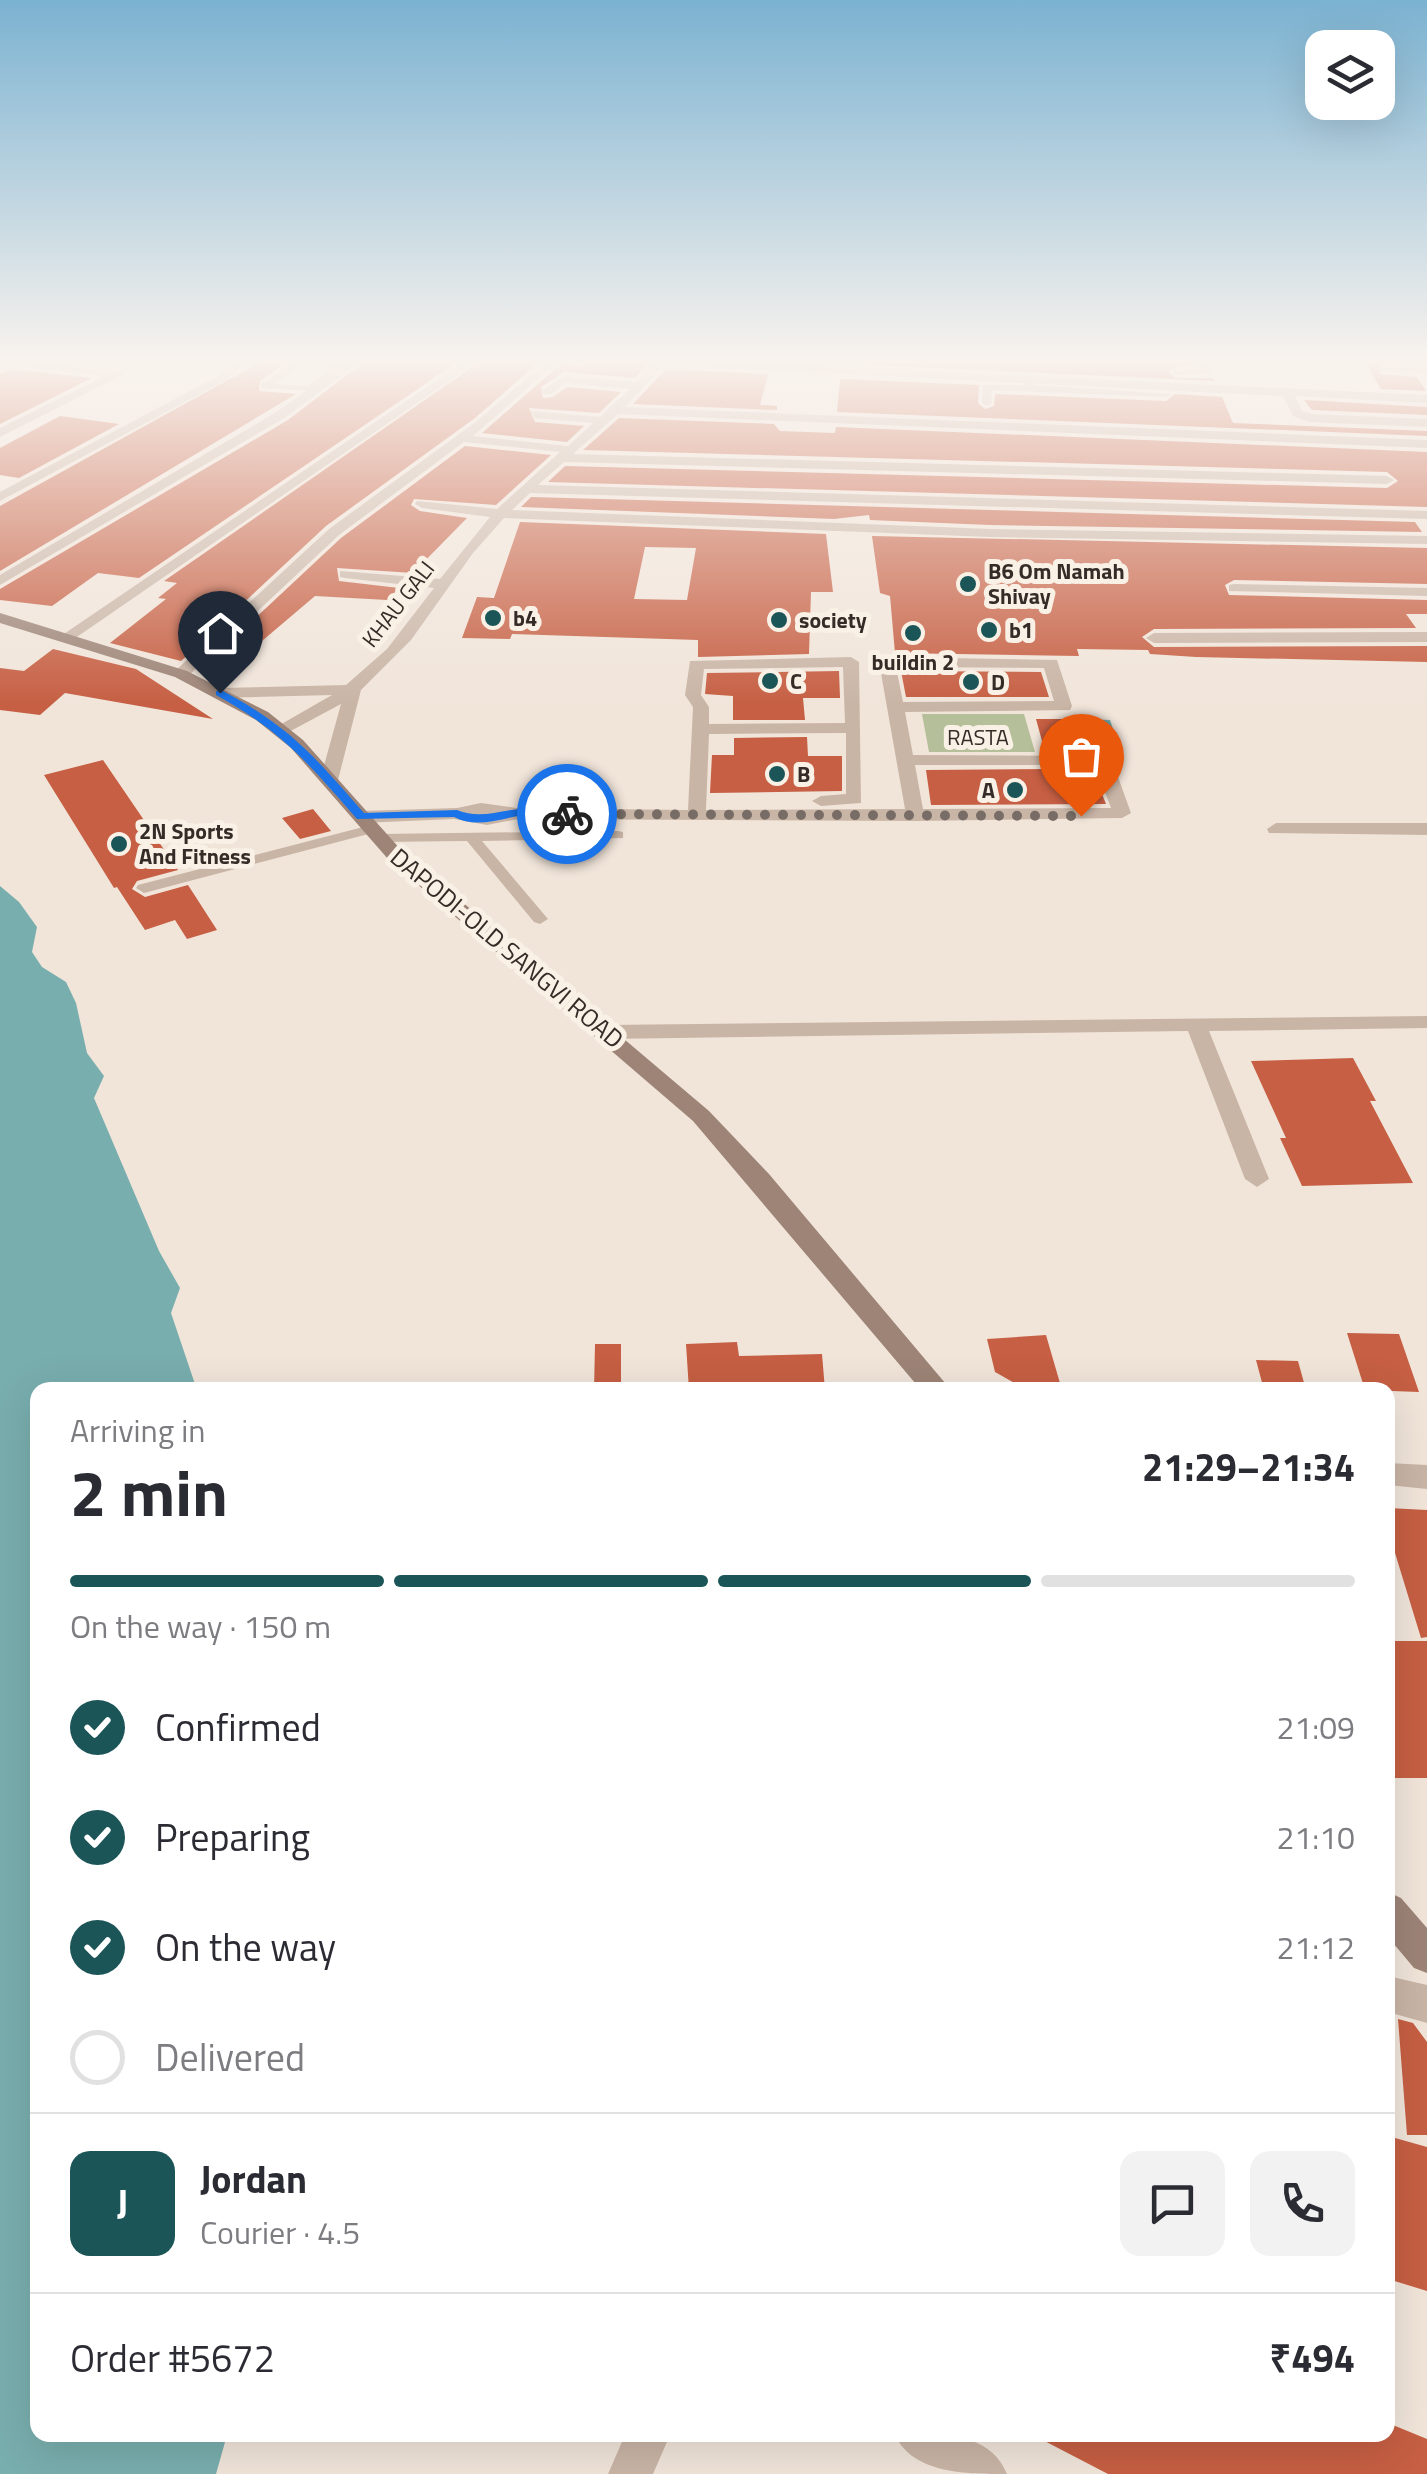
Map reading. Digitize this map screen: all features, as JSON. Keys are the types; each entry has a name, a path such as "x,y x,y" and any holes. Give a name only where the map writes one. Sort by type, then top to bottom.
{"street":[{"path":"0,497 42,474"},
{"path":"0,582 181,474"},
{"path":"66,638 306,474"},
{"path":"180,674 334,532 412,474"},
{"name":"KHAU GALI","path":"279,730 321,713 352,690 407,636 442,584 502,514 545,474"},
{"path":"1212,474 1387,480"},
{"path":"528,489 1427,515"},
{"path":"422,504 502,514 990,534 1427,540"},
{"path":"345,574 442,584"},
{"path":"1234,588 1427,592"},
{"name":"DAPODI-OLD SANGVI ROAD","path":"0,618 180,674 220,693 297,744 370,828 701,1116 760,1180 929,1382"},
{"path":"1154,638 1427,637"},
{"name":"RASTA","path":"370,828 457,814 465,818 502,818 516,813 915,816 1122,812 1104,763 1099,760 905,760 895,706 888,661 1051,663 1067,704 895,706"},
{"path":"696,816 701,704 692,696 698,662 851,662 855,799 744,802"},
{"path":"220,693 352,690 329,780"},
{"path":"701,728 854,728"},
{"path":"905,760 915,816"},
{"path":"1276,829 1427,829"},
{"path":"606,1032 1427,1022"},
{"path":"1196,1025 1257,1179"},
{"path":"1395,1475 1427,1477"},
{"path":"1395,1918 1427,1955"},
{"path":"1395,1996 1427,2004"},
{"path":"630,2474 645,2442"},
{"path":"929,2442 986,2474"}],"lane":[{"path":"144,888 370,828 470,836 618,835"},
{"path":"470,836 540,918"}],"green space":[{"path":"922,714 1024,714 1035,752 929,752"}],"water":[{"path":"1079,719 1110,720 1121,753 1088,753"},
{"path":"0,886 19,902 37,927 32,952 42,967 66,982 76,1003 87,1053 104,1076 94,1098 159,1251 180,1288 171,1313 194,1382 30,1382 30,2442 225,2442 216,2474 0,2474"}],"building":[{"path":"57,474 161,474 0,571 0,506"},
{"path":"195,474 292,474 139,578 98,573 52,606 0,600 0,589"},
{"path":"318,474 397,474 326,526 181,661 110,643 166,599 158,598 177,583 164,581"},
{"path":"427,474 530,474 496,505 414,499 411,505 420,511 467,518 413,573 337,568 339,581 399,588 387,600 315,596 230,668 206,664 341,538"},
{"path":"556,474 881,474 1387,488 1398,481 1390,474 1427,474 1427,507 548,482"},
{"path":"531,497 1415,522 1422,532 990,525 870,520 869,515 834,519 521,507"},
{"path":"520,522 826,534 833,592 811,592 809,654 698,657 698,640 512,634 510,639 462,638 477,597 494,598","holes":["645,547 696,548 687,600 634,599"]},
{"path":"872,536 1427,548 1427,584 1234,580 1225,585 1229,595 1427,600 1427,614 1406,614 1416,628 1154,629 1142,637 1154,647 1427,646 1427,662 1196,657 1150,654 1148,650 1077,649 1079,656 895,653 890,596 880,593"},
{"path":"53,649 136,669 213,719 65,693 40,715 0,710 0,668 24,671"},
{"name":"C","path":"839,671 840,698 803,698 805,720 733,720 733,696 705,694 707,673"},
{"name":"D","path":"901,671 1041,672 1049,697 906,697"},
{"path":"1036,719 1071,719 1082,752 1045,752"},
{"name":"B","path":"807,737 808,756 842,756 842,791 710,793 712,755 734,755 734,738"},
{"path":"103,760 178,870 137,881 132,889 145,897 188,885 217,930 187,939 175,920 145,930 117,887 114,888 44,775"},
{"name":"A","path":"926,770 1093,772 1106,804 931,805"},
{"path":"313,809 331,831 300,839 282,818"},
{"path":"1353,1058 1376,1101 1370,1101 1413,1183 1302,1186 1280,1138 1286,1138 1251,1061"},
{"path":"1347,1333 1399,1334 1419,1392 1395,1391 1395,1382 1362,1382"},
{"path":"1046,1335 1060,1382 1013,1382 995,1372 987,1339"},
{"path":"737,1342 739,1356 822,1354 824,1382 688,1382 686,1344"},
{"path":"595,1344 621,1344 621,1382 594,1382"},
{"path":"1256,1360 1298,1361 1304,1382 1262,1382"},
{"path":"1395,1508 1427,1510 1427,1637 1421,1638 1395,1553"},
{"path":"1395,1641 1427,1641 1427,1778 1395,1778"},
{"path":"1398,2019 1413,2023 1427,2042 1427,2135 1407,2135"},
{"path":"1395,2138 1427,2147 1427,2291 1395,2281"},
{"path":"1395,2426 1427,2439 1427,2474 1108,2474 1046,2442 1395,2442"}],"way so far":[{"path":"567,814 1081,816"}],"place":[{"name":"B6 Om Namah Shivay","path":"968,584"},
{"name":"b4","path":"493,618"},
{"name":"society","path":"779,620"},
{"name":"b1","path":"989,630"},
{"name":"buildin 2","path":"913,633"},
{"name":"C","path":"770,681"},
{"name":"D","path":"971,682"},
{"name":"B","path":"777,774"},
{"name":"A","path":"1015,790"},
{"name":"2N Sports And Fitness","path":"119,844"}],"route":[{"path":"220,693 262,716 297,744 361,816 457,814 465,818 502,818 516,813 567,814"}]}
